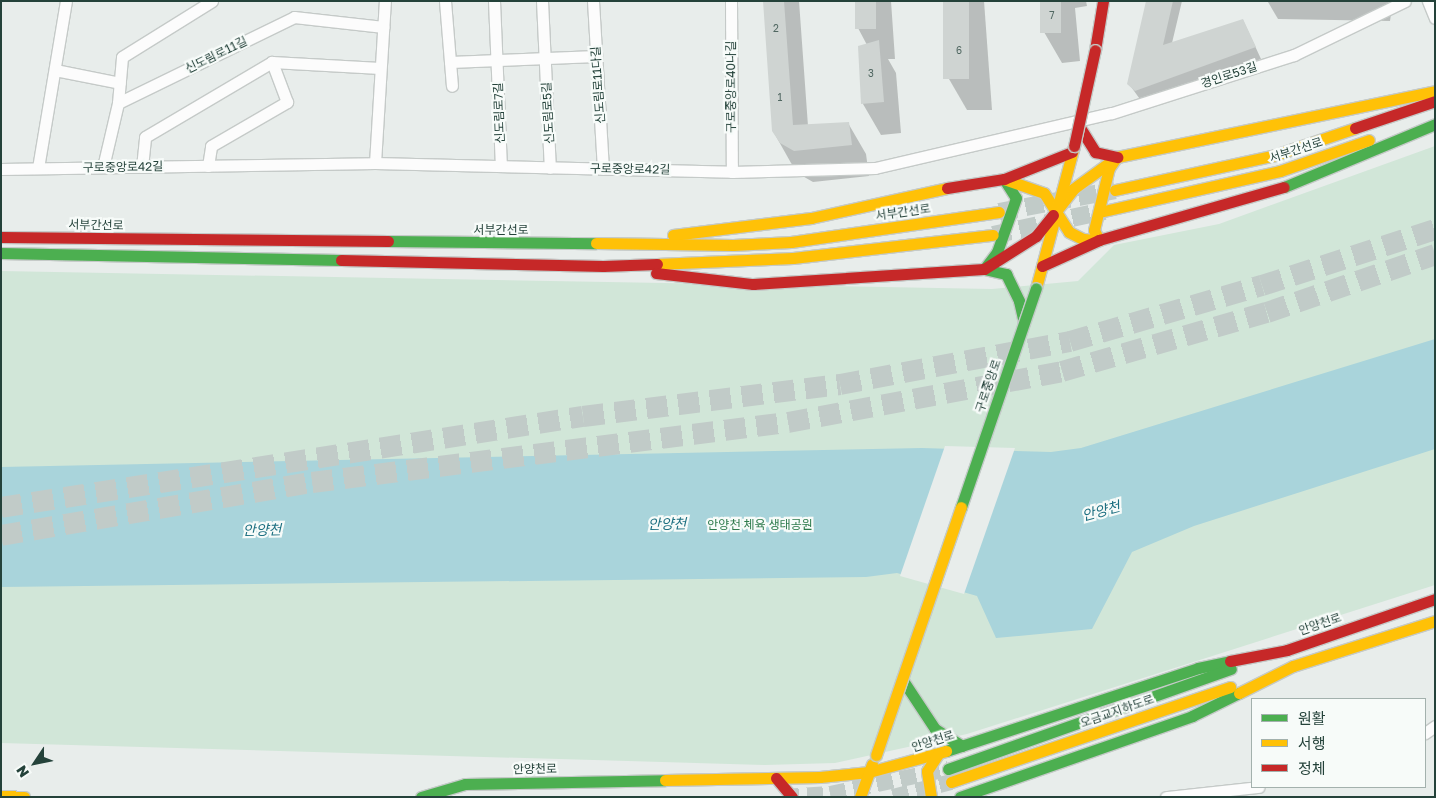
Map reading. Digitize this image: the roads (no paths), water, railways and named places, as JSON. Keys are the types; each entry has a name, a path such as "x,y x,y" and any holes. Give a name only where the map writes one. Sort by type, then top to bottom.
{"main road":[{"name":"구로중앙로","path":"860,797 1036,288 1079,126 1103,1"},
{"path":"1079,126 1095,152 1102,156 1117,157 1286,120 1435,91"},
{"name":"서부간선로","path":"1115,190 1275,155 1435,101"},
{"name":"서부간선로","path":"1104,211 1280,170 1435,118"},
{"path":"1042,266 1099,240 1291,185 1435,124"},
{"path":"598,244 811,218 961,185 1004,179 1073,149"},
{"path":"984,269 1036,236 1084,180 1117,157"},
{"path":"1099,240 1094,230 1109,168 1117,157"},
{"path":"1004,179 1044,194 1069,232 1083,239 1099,240"},
{"path":"984,269 997,252 1016,198 1004,179"},
{"name":"서부간선로","path":"1,237 598,244 791,242 999,212"},
{"path":"1,253 603,266 793,258 993,236"},
{"path":"603,266 753,284 984,269 1006,274 1010,280 1024,322"},
{"name":"안양천로","path":"421,797 465,784 776,778 868,772 938,754 1198,668 1287,650 1435,600"},
{"path":"960,797 1192,716 1293,666 1435,621"},
{"name":"오금교지하도로","path":"948,769 1287,650"},
{"name":"오금교지하도로","path":"950,782 1293,666"},
{"path":"902,678 935,729 962,746"},
{"path":"931,797 926,770 938,754"},
{"path":"776,778 792,797"},
{"path":"1,796 24,797"}],"street":[{"path":"38,168 66,1"},
{"path":"103,167 118,103 122,57 212,1"},
{"path":"375,163 385,1"},
{"path":"445,1 452,86"},
{"name":"신도림로7길","path":"494,1 501,166"},
{"name":"신도림로5길","path":"542,1 550,168"},
{"name":"신도림로11다길","path":"593,1 603,169"},
{"name":"구로중앙로40나길","path":"731,1 732,172"},
{"name":"경인로53길","path":"1047,130 1112,113 1294,55 1405,1"},
{"path":"1428,1 1435,18"},
{"name":"신도림로11길","path":"118,103 294,17 383,27"},
{"path":"450,62 596,56"},
{"path":"142,167 144,137 272,62 380,68"},
{"path":"208,166 211,146 287,102 272,62"},
{"path":"55,70 120,83"},
{"name":"구로중앙로42길","path":"1,169 375,163 732,172 875,168 1047,130"},
{"path":"1166,797 1251,788"}],"water":[{"name":"안양천","path":"1435,339 1435,449 1194,526 1132,552 1092,629 996,638 977,596 897,573 866,577 1,587 1,467 922,448 1051,452 1081,448"}],"tunnel":[{"path":"999,212 1115,190"},
{"path":"993,235 1104,211"},
{"path":"1,507 583,416 840,384 1070,341 1262,285 1435,229"},
{"path":"1,535 312,482 788,422 1062,371 1267,312 1435,254"},
{"path":"783,797 830,794 948,769"},
{"path":"893,797 951,782"}],"park label":[{"name":"안양천 체육 생태공원","path":"760,525"}]}
